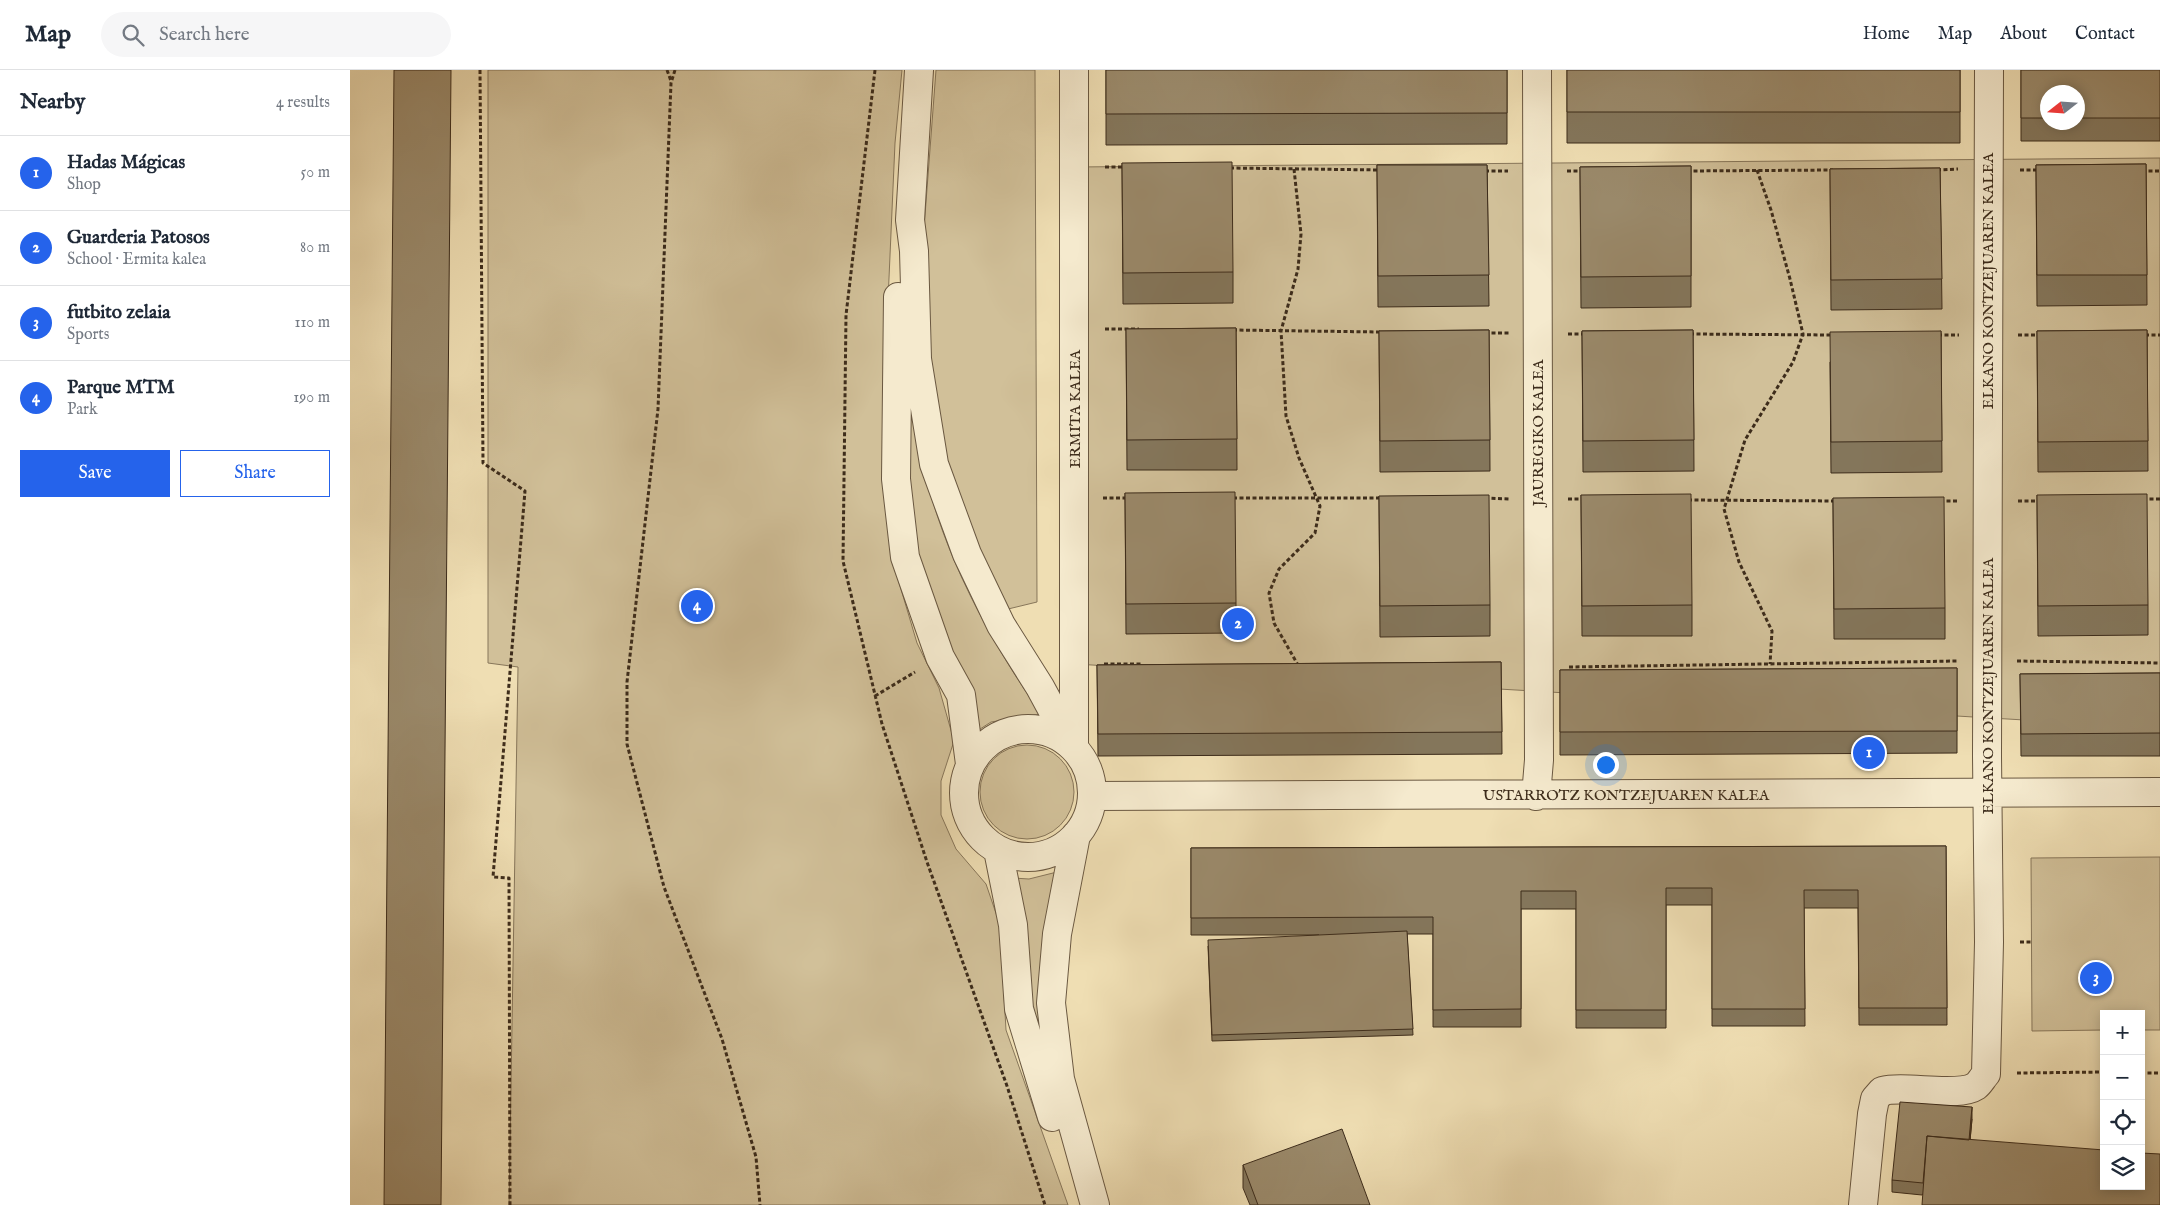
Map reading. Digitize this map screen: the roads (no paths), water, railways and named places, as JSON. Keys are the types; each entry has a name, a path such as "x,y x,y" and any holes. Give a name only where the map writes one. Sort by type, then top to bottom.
{"street":[{"path":"919,70 910,220 914,251 917,359 934,464 967,554 1001,625 1040,687 1069,744 1084,762 1090,779 1092,796 1087,817 1076,835 1060,849 1040,856 1019,856 998,850 983,839 972,824 965,806 964,788 970,764 977,752 992,739 1009,731 1028,728 1048,731 1069,744"},
{"name":"ERMITA KALEA","path":"1069,744 1075,664 1074,70"},
{"name":"JAUREGIKO KALEA","path":"1536,796 1539,760 1537,70"},
{"name":"ELKANO KONTZEJUAREN KALEA","path":"1863,1205 1875,1098 1882,1091 1906,1089 1961,1091 1976,1086 1986,1074 1989,942 1987,661 1989,70"},
{"path":"910,220 899,256 896,479 905,557 940,657 961,695 970,764"},
{"name":"USTARROTZ KONTZEJUAREN KALEA","path":"1092,796 1536,796 2160,792"},
{"path":"1076,835 1057,934 1051,1003 1060,1079 1094,1205"},
{"path":"998,850 1013,925 1019,1008 1071,1178 1084,1205"}],"place":[{"name":"Parque MTM","path":"697,606"},
{"name":"Guarderia Patosos","path":"1238,624"},
{"name":"Hadas Mágicas","path":"1869,753"},
{"name":"futbito zelaia","path":"2096,978"}]}
